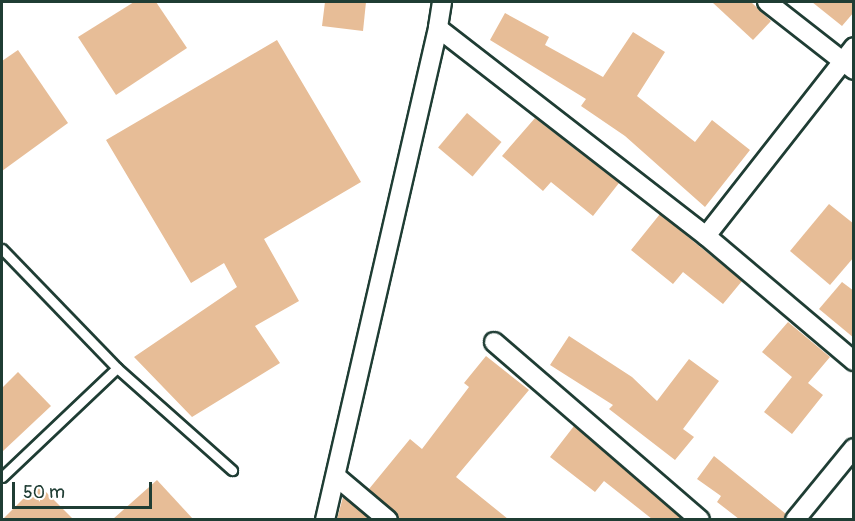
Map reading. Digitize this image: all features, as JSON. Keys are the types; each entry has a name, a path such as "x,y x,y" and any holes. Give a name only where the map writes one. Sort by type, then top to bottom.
{"street":[{"path":"326,519 338,478 442,2"},
{"path":"767,2 847,65"},
{"path":"438,28 706,236 854,362"},
{"path":"706,236 847,65 854,47"},
{"path":"494,342 700,519"},
{"path":"795,519 854,448"},
{"path":"338,478 388,519"}],"lane":[{"path":"2,249 117,368 232,470"},
{"path":"2,477 117,368"}],"building":[{"path":"134,2 156,2 187,48 116,95 78,37"},
{"path":"325,2 366,2 363,31 322,26"},
{"path":"712,2 751,2 771,21 753,40"},
{"path":"812,2 854,2 854,12 842,26"},
{"path":"505,13 549,37 545,45 603,77 633,32 665,52 637,96 695,142 712,120 750,150 705,207 625,136 581,106 586,99 490,40"},
{"path":"277,40 361,182 264,239 299,301 255,326 280,363 192,417 134,357 237,287 224,263 191,283 106,140"},
{"path":"18,50 68,123 2,171 2,61"},
{"path":"467,113 501,142 473,176 438,147"},
{"path":"535,118 619,183 593,216 551,182 543,191 502,156"},
{"path":"829,204 854,224 854,257 830,285 790,251"},
{"path":"660,214 742,281 723,304 683,272 673,284 631,250"},
{"path":"842,282 854,291 854,338 819,309"},
{"path":"788,322 830,357 808,383 823,395 792,434 764,412 792,377 762,352"},
{"path":"569,336 632,377 657,401 689,359 719,381 683,429 694,437 675,460 609,409 613,405 550,365"},
{"path":"486,356 529,390 456,477 508,519 399,519 369,489 410,439 422,449 469,387 464,383"},
{"path":"18,372 51,406 2,452 2,388"},
{"path":"574,426 682,519 652,519 604,481 595,492 550,457"},
{"path":"714,456 786,514 784,519 739,519 717,502 721,496 697,479"},
{"path":"157,480 193,519 113,519"},
{"path":"38,484 73,519 3,519"},
{"path":"343,497 370,519 337,519"}]}
